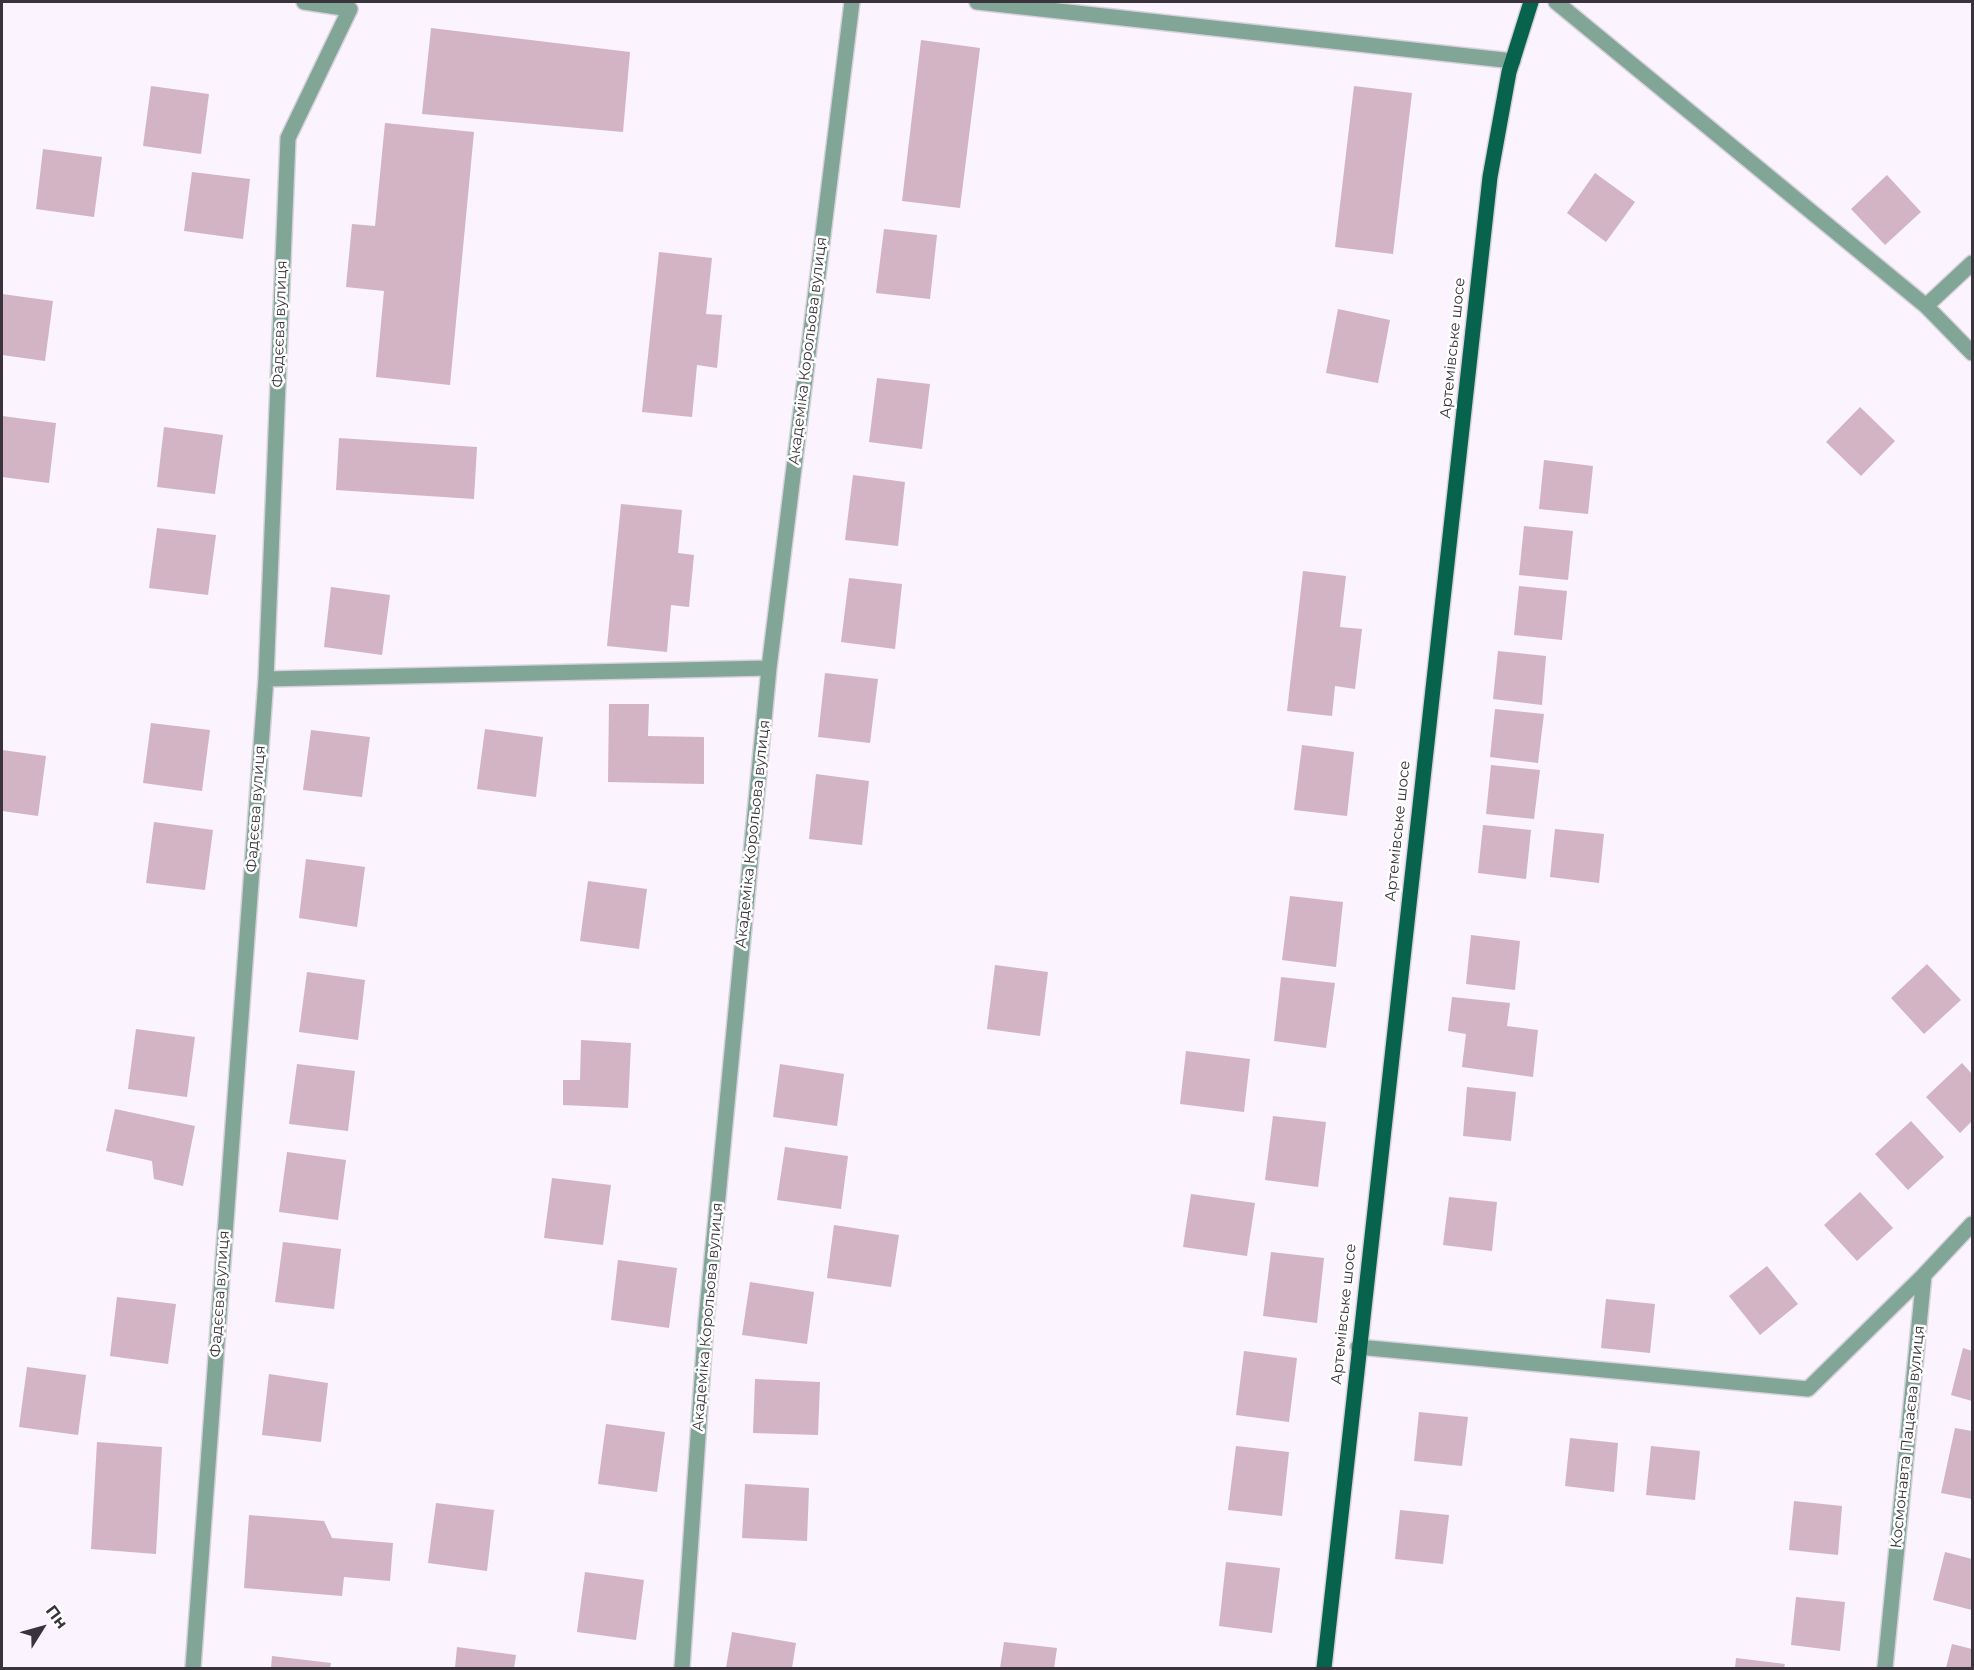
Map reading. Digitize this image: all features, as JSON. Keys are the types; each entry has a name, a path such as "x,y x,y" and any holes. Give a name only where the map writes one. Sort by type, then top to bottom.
{"main road":[{"name":"Артемівське шосе","path":"1324,1668 1490,177 1513,61 1531,2"}],"street":[{"name":"Фадєєва вулиця","path":"193,1668 266,678 288,138 350,9 304,2"},
{"name":"Академіка Корольова вулиця","path":"682,1668 706,1321 769,668 852,2"},
{"path":"978,2 1513,61"},
{"path":"1556,2 1926,306 1972,353"},
{"path":"1926,306 1972,263"},
{"path":"266,678 769,668"},
{"path":"1358,1347 1808,1389 1924,1275 1972,1224"},
{"name":"Космонавта Пацаєва вулиця","path":"1885,1668 1924,1275"}],"building":[{"path":"431,28 630,52 623,132 422,114"},
{"path":"921,40 980,48 960,208 902,201"},
{"path":"151,86 209,94 201,154 143,146"},
{"path":"1354,86 1412,93 1393,254 1335,247"},
{"path":"385,123 474,132 450,385 376,377 384,291 346,287 352,224 375,226"},
{"path":"43,149 102,157 94,217 36,209"},
{"path":"192,172 250,179 243,239 184,231"},
{"path":"1595,173 1635,202 1606,242 1567,213"},
{"path":"1887,175 1921,212 1885,245 1851,209"},
{"path":"884,229 937,235 930,299 876,293"},
{"path":"659,252 712,258 706,314 722,315 717,368 697,365 692,417 642,412"},
{"path":"2,294 53,301 45,361 2,355"},
{"path":"1338,309 1390,320 1378,383 1326,373"},
{"path":"877,378 930,384 922,449 869,442"},
{"path":"1860,407 1895,441 1861,476 1826,442"},
{"path":"2,416 56,423 49,483 2,477"},
{"path":"164,427 223,435 215,494 157,487"},
{"path":"339,438 477,447 474,499 336,490"},
{"path":"1544,460 1593,466 1588,514 1539,509"},
{"path":"853,475 905,482 898,546 845,540"},
{"path":"621,504 682,510 678,553 694,555 689,607 671,605 667,652 607,646"},
{"path":"1524,526 1573,531 1568,580 1519,575"},
{"path":"157,528 216,535 208,595 149,588"},
{"path":"1303,571 1346,576 1340,627 1362,629 1355,689 1335,686 1332,716 1287,711"},
{"path":"849,578 902,584 895,649 841,642"},
{"path":"1519,586 1567,591 1562,640 1514,635"},
{"path":"331,587 390,595 382,655 324,647"},
{"path":"1498,651 1546,656 1542,705 1493,699"},
{"path":"825,673 878,679 870,743 818,737"},
{"path":"609,704 649,704 648,736 704,737 704,784 608,782"},
{"path":"1495,709 1544,714 1538,763 1490,757"},
{"path":"151,723 210,730 202,791 143,783"},
{"path":"485,729 543,737 536,797 477,789"},
{"path":"311,730 370,737 362,797 303,790"},
{"path":"1302,745 1354,752 1347,816 1294,810"},
{"path":"2,750 46,756 38,816 2,811"},
{"path":"1491,765 1540,770 1534,819 1486,814"},
{"path":"816,774 869,781 862,845 809,839"},
{"path":"154,822 213,830 205,890 146,883"},
{"path":"1483,825 1531,830 1526,879 1478,873"},
{"path":"1555,829 1604,834 1599,883 1550,877"},
{"path":"306,859 365,867 357,927 299,918"},
{"path":"588,881 647,889 639,949 580,941"},
{"path":"1290,896 1343,902 1336,967 1282,960"},
{"path":"1471,935 1520,941 1515,990 1466,984"},
{"path":"1927,964 1961,1000 1924,1034 1891,998"},
{"path":"995,965 1048,972 1040,1036 987,1029"},
{"path":"307,972 365,980 358,1040 299,1032"},
{"path":"1281,977 1335,983 1326,1048 1274,1041"},
{"path":"1452,997 1510,1003 1507,1026 1538,1030 1533,1077 1462,1067 1466,1034 1448,1031"},
{"path":"136,1029 195,1037 187,1097 128,1089"},
{"path":"581,1040 631,1043 628,1108 563,1105 563,1080 580,1080"},
{"path":"1186,1051 1250,1059 1244,1112 1180,1104"},
{"path":"1962,1063 1972,1074 1972,1121 1960,1133 1926,1097"},
{"path":"297,1064 355,1071 348,1131 289,1124"},
{"path":"780,1064 844,1074 837,1126 773,1117"},
{"path":"1467,1087 1516,1092 1511,1141 1463,1136"},
{"path":"115,1109 195,1126 183,1186 154,1179 152,1161 106,1151"},
{"path":"1273,1116 1326,1122 1318,1187 1265,1180"},
{"path":"1911,1121 1944,1157 1908,1190 1875,1154"},
{"path":"785,1147 848,1156 841,1209 777,1200"},
{"path":"287,1152 346,1160 338,1220 279,1212"},
{"path":"552,1178 611,1185 603,1245 544,1238"},
{"path":"1860,1192 1893,1228 1857,1261 1824,1225"},
{"path":"1191,1194 1255,1203 1247,1256 1183,1247"},
{"path":"1449,1197 1497,1202 1492,1251 1443,1245"},
{"path":"834,1225 899,1235 891,1287 827,1278"},
{"path":"283,1242 341,1249 334,1309 275,1302"},
{"path":"1271,1252 1324,1258 1317,1323 1263,1316"},
{"path":"618,1260 677,1268 669,1328 611,1320"},
{"path":"1767,1266 1798,1304 1760,1335 1729,1296"},
{"path":"750,1282 814,1292 807,1344 742,1335"},
{"path":"117,1297 176,1304 168,1364 110,1356"},
{"path":"1606,1299 1655,1304 1650,1353 1601,1348"},
{"path":"1963,1348 1972,1351 1972,1401 1951,1395"},
{"path":"1244,1351 1297,1358 1289,1422 1236,1415"},
{"path":"27,1367 86,1375 78,1435 19,1427"},
{"path":"269,1374 328,1383 321,1442 262,1435"},
{"path":"755,1379 820,1382 818,1435 753,1433"},
{"path":"1419,1412 1468,1417 1462,1466 1414,1461"},
{"path":"606,1424 665,1432 657,1492 598,1484"},
{"path":"1955,1428 1972,1431 1972,1499 1941,1493"},
{"path":"1570,1438 1618,1443 1614,1492 1565,1486"},
{"path":"97,1442 162,1447 156,1554 91,1549"},
{"path":"1236,1446 1289,1452 1282,1516 1228,1510"},
{"path":"1651,1446 1700,1451 1695,1500 1646,1495"},
{"path":"745,1484 809,1488 807,1541 742,1538"},
{"path":"1794,1501 1842,1506 1838,1555 1789,1550"},
{"path":"436,1503 494,1510 487,1571 428,1563"},
{"path":"1400,1510 1449,1515 1443,1564 1395,1559"},
{"path":"249,1515 324,1521 332,1538 393,1543 390,1581 344,1577 342,1596 244,1588"},
{"path":"1945,1552 1972,1559 1972,1610 1933,1600"},
{"path":"1226,1562 1280,1568 1272,1633 1219,1626"},
{"path":"585,1572 644,1580 636,1640 577,1632"},
{"path":"1796,1597 1845,1602 1840,1651 1791,1645"},
{"path":"732,1632 796,1643 792,1668 726,1668"},
{"path":"1004,1642 1057,1648 1054,1668 1000,1668"},
{"path":"1952,1644 1972,1649 1972,1668 1946,1668"},
{"path":"457,1647 516,1655 514,1668 455,1668"},
{"path":"272,1656 331,1663 330,1668 271,1668"},
{"path":"1736,1658 1785,1664 1784,1668 1735,1668"}]}
